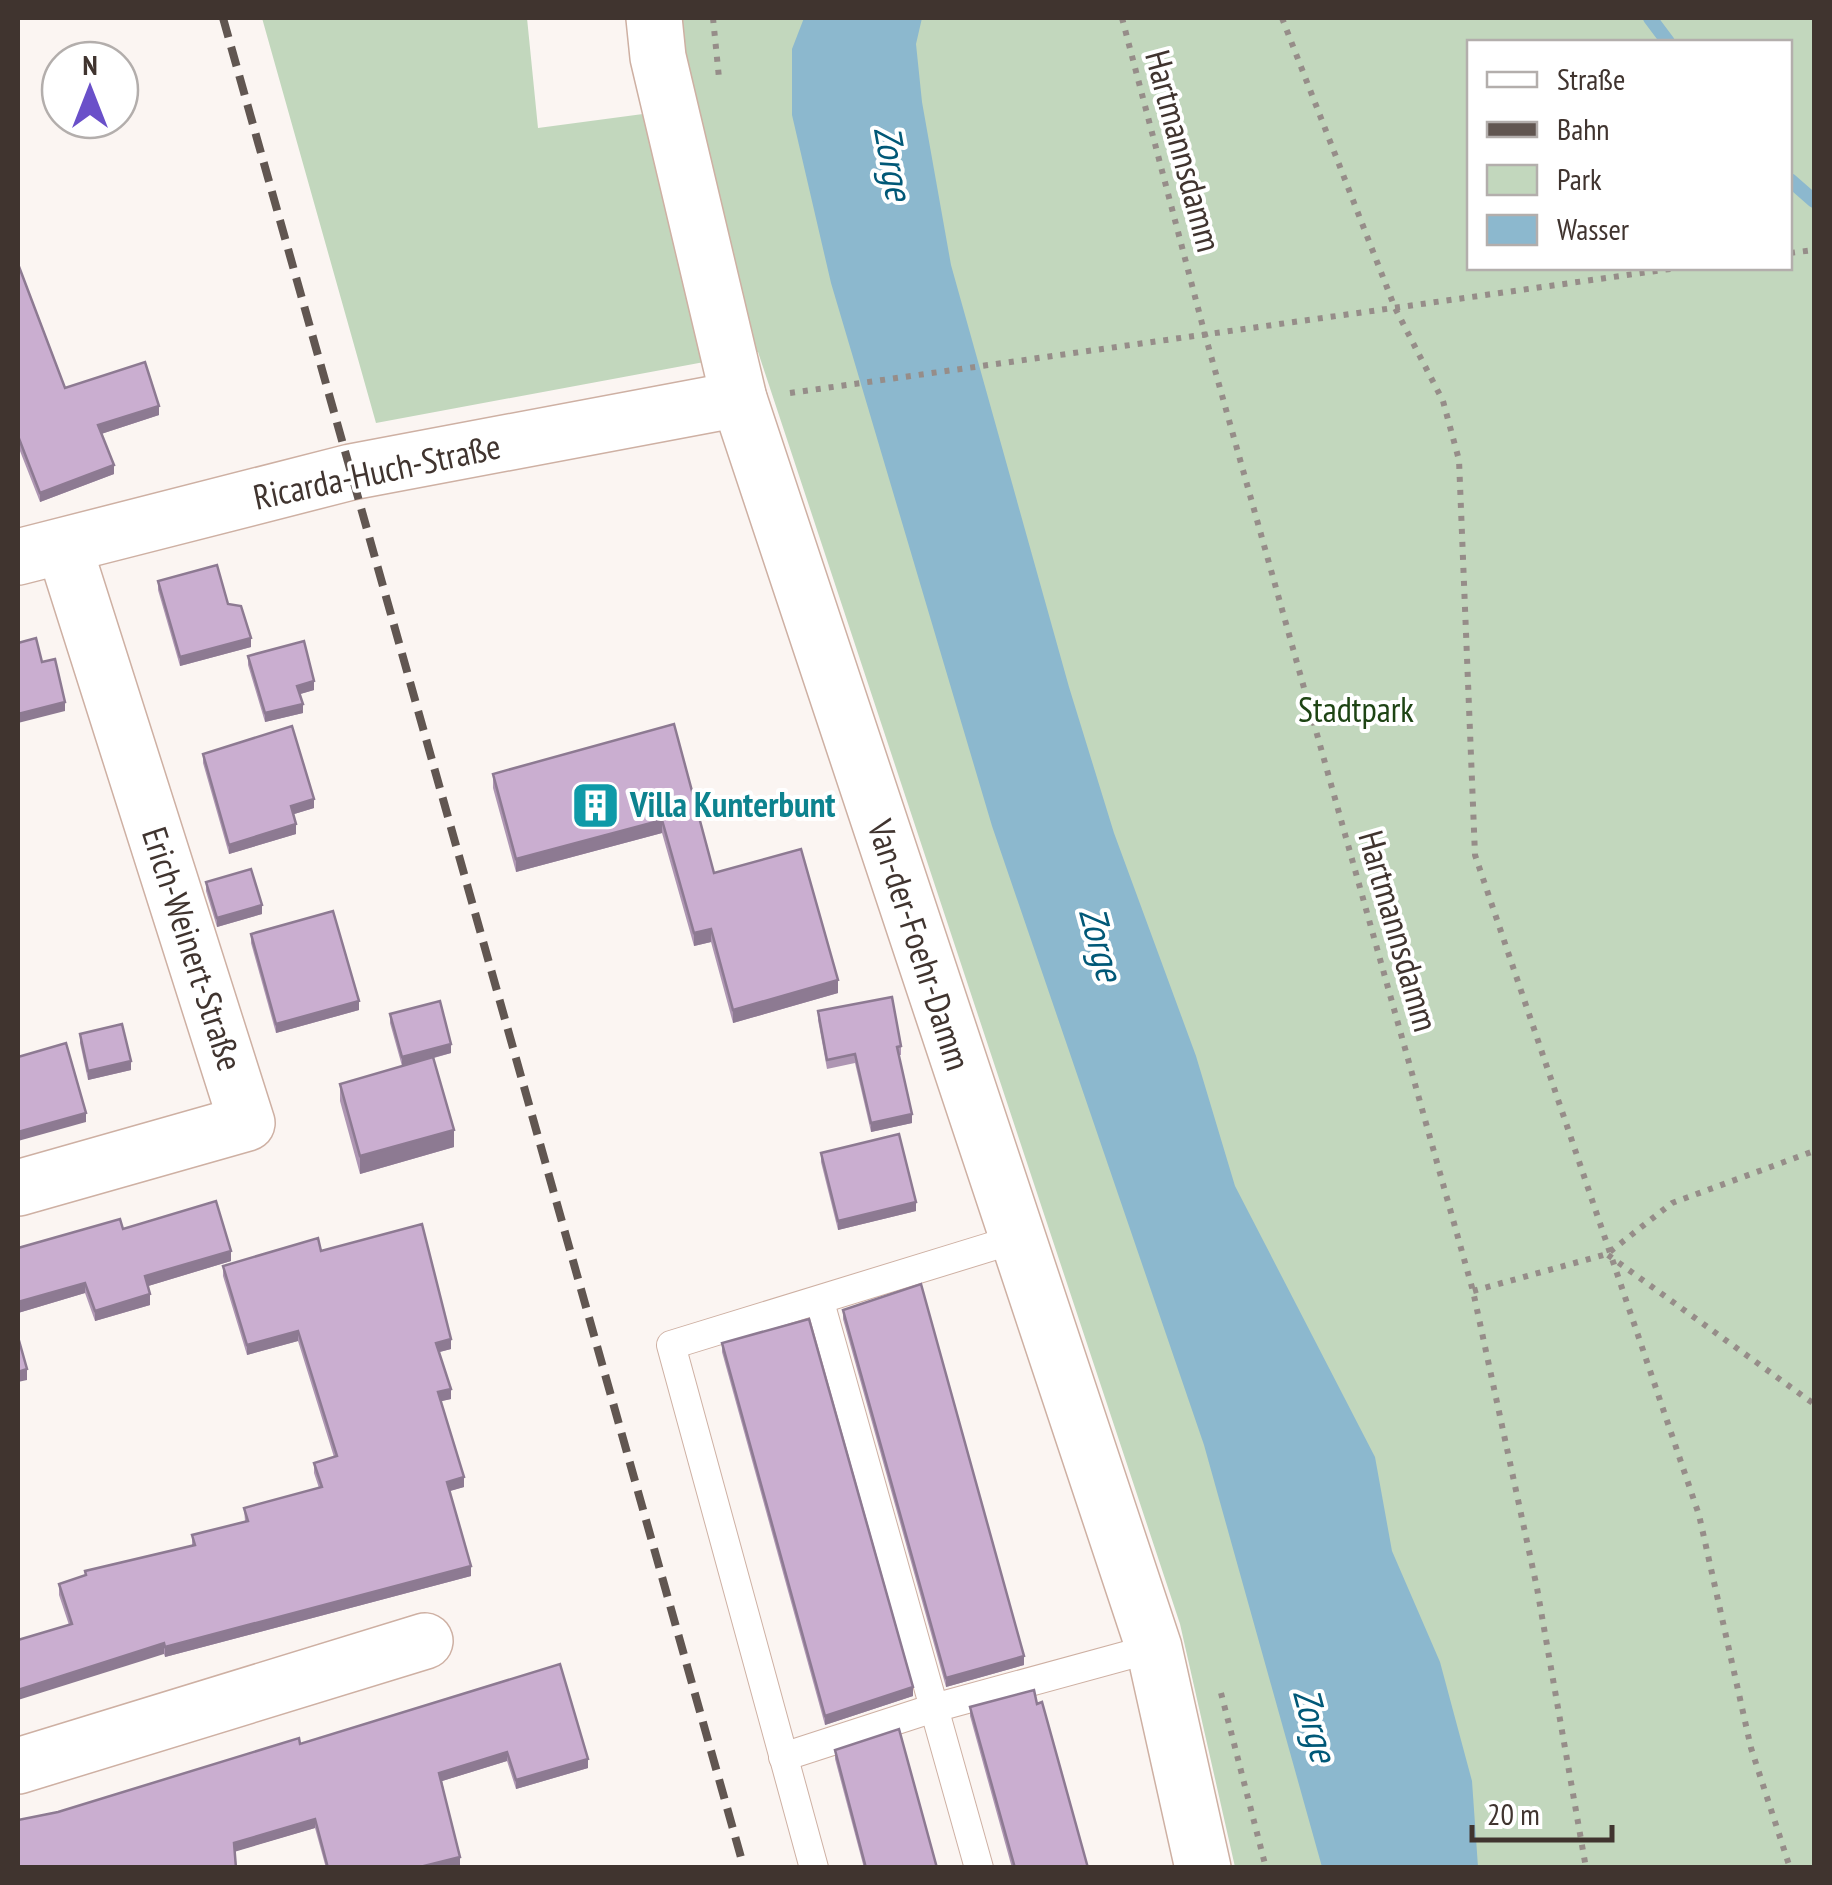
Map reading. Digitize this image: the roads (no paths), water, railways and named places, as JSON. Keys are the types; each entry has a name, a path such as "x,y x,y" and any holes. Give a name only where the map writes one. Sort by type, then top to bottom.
{"street":[{"name":"Van-der-Foehr-Damm","path":"654,18 658,57 739,399 1154,1648 1203,1868"},
{"name":"Ricarda-Huch-Straße","path":"41,552 351,472 739,399"},
{"name":"Erich-Weinert-Straße","path":"18,1188 247,1123 41,552"},
{"path":"18,1766 424,1640"}],"lane":[{"path":"814,1868 671,1344 820,1302 1016,1239"},
{"path":"820,1302 979,1868"},
{"path":"783,1756 934,1708 1154,1648"}],"water":[{"name":"Zorge","path":"804,18 922,18 916,44 922,102 951,265 1069,687 1114,833 1196,1056 1235,1186 1375,1457 1392,1551 1440,1662 1472,1781 1478,1867 1322,1867 1204,1445 992,826 831,283 792,115 792,49"}],"waterway":[{"path":"1650,18 1666,40"},
{"path":"1792,182 1814,201"}],"railway":[{"path":"223,18 744,1868"}],"place":[{"name":"Villa Kunterbunt","path":"595,805"}],"park label":[{"name":"Stadtpark","path":"1356,710"}]}
